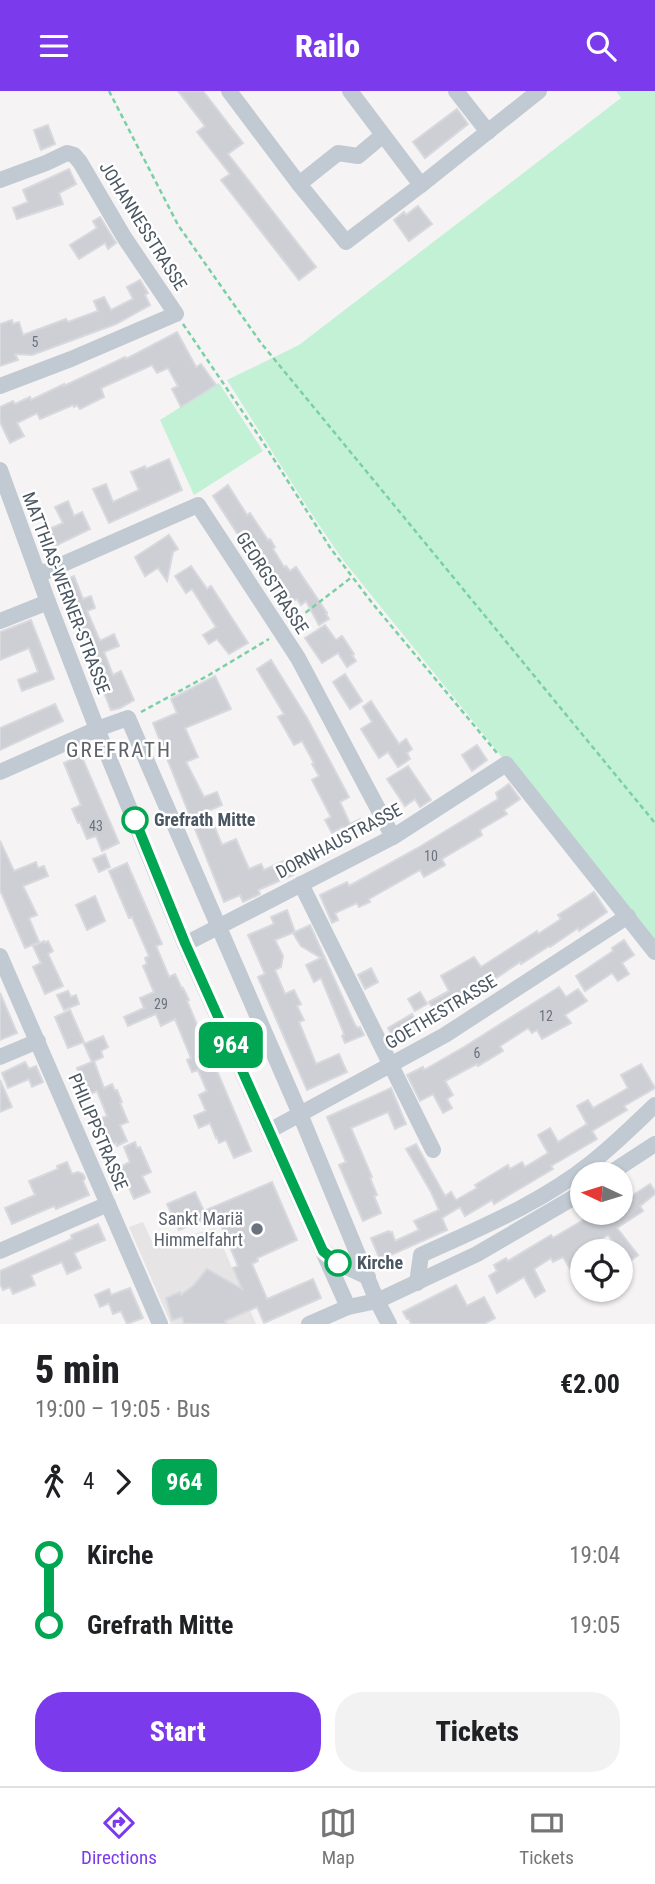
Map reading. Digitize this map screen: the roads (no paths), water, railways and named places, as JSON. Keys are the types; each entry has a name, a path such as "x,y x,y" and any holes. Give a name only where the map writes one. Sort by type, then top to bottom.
{"street":[{"path":"229,91 346,242 539,91"},
{"path":"350,91 421,185"},
{"path":"456,91 488,132"},
{"path":"299,184 338,153 358,156 383,135"},
{"name":"JOHANNESSTRASSE","path":"0,180 67,153 74,155 124,237 176,314 0,386"},
{"name":"MATTHIAS-WERNER-STRASSE","path":"0,470 97,729 185,943 348,1307"},
{"name":"GEORGSTRASSE","path":"38,575 198,505 298,658 393,837"},
{"path":"0,621 48,602"},
{"path":"0,772 128,718 389,1324"},
{"name":"DORNHAUSTRASSE","path":"185,943 393,837 506,764 628,916"},
{"path":"301,884 433,1150"},
{"path":"628,916 655,952"},
{"name":"GOETHESTRASSE","path":"269,1131 445,1035 628,916"},
{"name":"PHILIPPSTRASSE","path":"0,956 160,1324"},
{"path":"0,1057 38,1041"},
{"path":"417,1283 421,1255 514,1213 591,1164 653,1112"},
{"path":"627,1162 655,1144"},
{"path":"541,1196 551,1212"},
{"path":"315,1323 348,1307 377,1301 417,1283 477,1254 570,1200"},
{"path":"0,1251 108,1204"},
{"path":"467,1234 477,1254"},
{"path":"323,1251 338,1263 368,1277"}],"place":[{"name":"Grefrath Mitte","path":"135,820"},
{"name":"Sankt Mariä Himmelfahrt","path":"257,1229"},
{"name":"Kirche","path":"338,1263"}],"district":[{"name":"GREFRATH","path":"119,750"}]}
